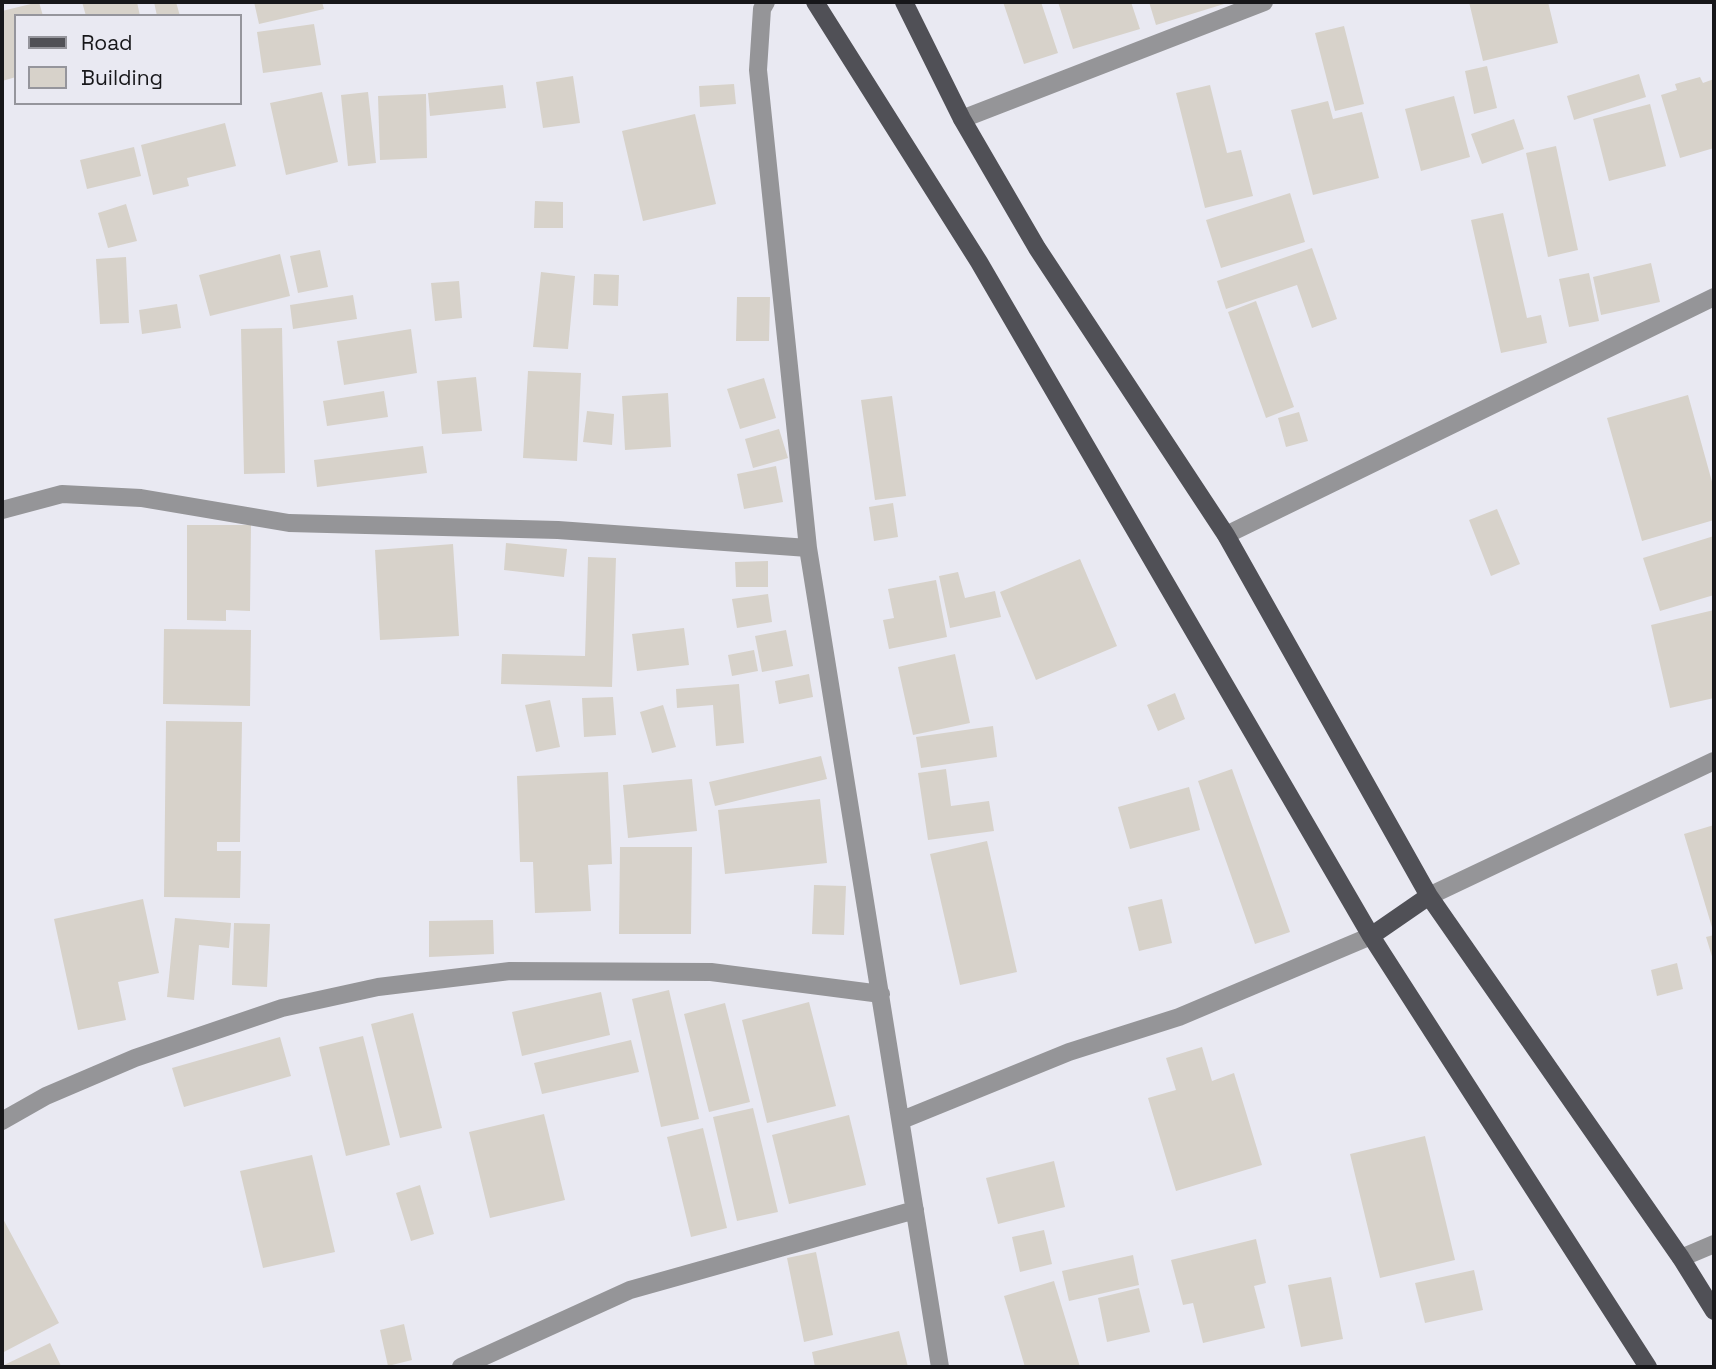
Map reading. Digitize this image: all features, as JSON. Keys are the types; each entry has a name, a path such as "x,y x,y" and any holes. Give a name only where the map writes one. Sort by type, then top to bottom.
{"main road":[{"path":"815,2 979,262 1371,936 1648,1367"},
{"path":"904,2 962,119 1037,248 1226,535 1429,896 1681,1258 1714,1311"},
{"path":"1371,936 1429,896"}],"street":[{"path":"766,2 762,9 758,70 808,548 940,1367"},
{"path":"962,119 1264,2"},
{"path":"1226,535 1714,297"},
{"path":"2,510 62,494 141,498 289,523 558,530 808,548"},
{"path":"1429,896 1714,761"},
{"path":"902,1120 1069,1052 1179,1017 1371,936"},
{"path":"2,1121 46,1096 135,1058 282,1008 377,987 510,971 710,972 881,994"},
{"path":"461,1367 630,1290 915,1210"},
{"path":"1681,1258 1714,1244"}],"building":[{"path":"39,2 42,14 14,14 14,78 2,81 2,11"},
{"path":"82,2 137,2 140,14 85,14"},
{"path":"154,2 176,2 179,14 157,14"},
{"path":"254,2 322,2 324,9 259,24"},
{"path":"1003,2 1041,2 1058,53 1024,64"},
{"path":"1058,2 1131,2 1140,29 1073,49"},
{"path":"1149,2 1223,2 1224,4 1156,25"},
{"path":"1469,2 1548,2 1558,43 1483,61"},
{"path":"314,24 321,65 263,73 257,32"},
{"path":"1344,26 1364,104 1335,111 1315,33"},
{"path":"1487,66 1497,108 1474,114 1465,71"},
{"path":"1639,74 1646,97 1574,120 1567,96"},
{"path":"573,76 580,123 543,128 536,82"},
{"path":"1700,77 1703,83 1714,79 1714,148 1680,158 1661,95 1677,90 1675,84"},
{"path":"734,84 736,104 700,107 699,86"},
{"path":"503,85 506,108 430,116 428,93"},
{"path":"1210,85 1227,153 1241,150 1253,196 1205,208 1176,93"},
{"path":"322,92 338,162 286,175 270,103"},
{"path":"368,92 376,163 348,166 341,95"},
{"path":"426,94 427,158 380,160 378,96"},
{"path":"1454,96 1470,157 1421,171 1405,109"},
{"path":"1328,101 1333,119 1362,112 1379,178 1313,195 1291,110"},
{"path":"1650,104 1666,166 1609,181 1593,119"},
{"path":"695,114 716,204 643,221 622,131"},
{"path":"1514,119 1524,149 1482,164 1471,134"},
{"path":"225,123 236,166 187,178 189,186 153,195 141,145"},
{"path":"1556,146 1578,250 1548,257 1526,153"},
{"path":"134,147 141,176 87,189 80,160"},
{"path":"1290,193 1305,242 1221,268 1206,220"},
{"path":"535,201 563,202 563,228 534,228"},
{"path":"126,204 137,241 108,248 98,213"},
{"path":"1503,213 1527,318 1541,315 1547,343 1501,353 1471,220"},
{"path":"1312,248 1337,319 1312,328 1297,285 1226,309 1217,281"},
{"path":"320,250 328,287 298,293 290,256"},
{"path":"280,254 290,296 210,316 199,275"},
{"path":"126,257 129,323 100,324 96,259"},
{"path":"1651,263 1660,302 1601,315 1593,277"},
{"path":"541,272 575,276 568,349 533,347"},
{"path":"1589,273 1599,321 1569,327 1559,279"},
{"path":"594,274 619,275 618,306 593,305"},
{"path":"459,281 462,318 435,321 431,283"},
{"path":"353,295 357,319 293,329 290,305"},
{"path":"737,297 770,297 769,341 736,341"},
{"path":"1256,301 1294,407 1266,418 1228,312"},
{"path":"177,304 181,328 142,334 139,310"},
{"path":"282,328 285,473 244,474 241,329"},
{"path":"411,329 417,373 344,385 337,341"},
{"path":"528,371 581,373 577,461 523,458"},
{"path":"476,377 482,431 442,434 437,381"},
{"path":"764,378 776,418 740,429 727,389"},
{"path":"384,391 388,417 327,426 323,401"},
{"path":"668,393 671,447 625,450 622,396"},
{"path":"1688,395 1714,489 1714,520 1642,541 1607,418"},
{"path":"892,396 906,496 875,500 861,400"},
{"path":"587,411 614,414 612,445 583,442"},
{"path":"1299,412 1308,441 1286,447 1278,418"},
{"path":"779,429 788,458 753,468 745,439"},
{"path":"423,446 427,473 317,487 314,460"},
{"path":"776,466 783,502 744,509 737,474"},
{"path":"893,503 898,537 874,541 869,507"},
{"path":"1497,509 1520,564 1491,576 1469,520"},
{"path":"187,525 251,525 250,611 226,610 226,621 187,620"},
{"path":"1714,536 1714,595 1660,611 1643,558"},
{"path":"506,543 567,549 564,577 504,570"},
{"path":"453,544 459,636 380,640 375,550"},
{"path":"588,557 616,558 612,687 501,684 502,654 585,656"},
{"path":"1080,559 1117,646 1036,680 1000,592"},
{"path":"768,561 768,587 736,587 735,562"},
{"path":"958,572 965,598 995,591 1001,617 950,628 939,576"},
{"path":"936,580 947,637 889,649 883,620 894,618 888,589"},
{"path":"768,594 772,622 737,628 732,599"},
{"path":"1714,610 1714,698 1670,708 1651,625"},
{"path":"684,628 689,665 637,671 632,634"},
{"path":"164,629 251,630 250,706 163,704"},
{"path":"786,630 793,666 762,672 755,636"},
{"path":"754,650 758,671 732,676 728,655"},
{"path":"955,654 970,723 913,735 898,667"},
{"path":"809,674 813,697 779,704 775,681"},
{"path":"739,684 744,743 716,746 713,705 677,708 676,689"},
{"path":"1175,693 1185,719 1158,731 1147,705"},
{"path":"613,697 616,735 584,737 582,698"},
{"path":"550,700 560,747 536,752 525,705"},
{"path":"663,705 676,747 652,753 640,712"},
{"path":"166,721 242,722 240,842 217,842 217,851 241,851 240,898 164,897"},
{"path":"993,726 997,757 921,768 916,737"},
{"path":"821,756 827,779 715,806 709,782"},
{"path":"946,769 951,806 989,801 994,831 928,840 918,773"},
{"path":"1232,769 1290,932 1255,944 1198,781"},
{"path":"608,772 612,864 588,865 591,911 535,913 533,862 520,862 517,776"},
{"path":"692,779 697,831 628,838 623,785"},
{"path":"1189,787 1200,830 1130,849 1118,807"},
{"path":"820,799 827,863 725,874 718,810"},
{"path":"1714,825 1714,934 1684,834"},
{"path":"987,841 1017,972 960,985 930,854"},
{"path":"620,847 692,847 691,934 619,934"},
{"path":"814,885 846,886 844,935 812,934"},
{"path":"143,899 159,973 118,982 126,1020 78,1030 54,919"},
{"path":"1162,899 1172,943 1139,951 1128,907"},
{"path":"175,918 231,923 229,948 199,945 194,1000 167,997"},
{"path":"493,920 494,954 429,957 429,921"},
{"path":"234,923 270,924 267,987 232,985"},
{"path":"1714,935 1714,963 1706,937"},
{"path":"1677,963 1683,989 1657,996 1651,970"},
{"path":"669,990 699,1119 661,1127 632,999"},
{"path":"601,992 610,1035 522,1056 512,1012"},
{"path":"809,1002 836,1106 767,1123 742,1020"},
{"path":"725,1003 750,1102 709,1112 684,1014"},
{"path":"413,1013 442,1128 400,1138 371,1024"},
{"path":"363,1036 390,1145 346,1156 319,1047"},
{"path":"280,1037 291,1076 184,1107 172,1068"},
{"path":"631,1040 639,1072 542,1094 534,1063"},
{"path":"1202,1047 1212,1081 1234,1073 1262,1165 1176,1191 1148,1098 1176,1090 1166,1058"},
{"path":"753,1108 778,1212 737,1221 713,1117"},
{"path":"544,1114 565,1200 490,1218 469,1132"},
{"path":"849,1115 866,1185 789,1204 772,1135"},
{"path":"703,1128 727,1228 691,1237 667,1137"},
{"path":"1425,1136 1455,1260 1380,1278 1350,1154"},
{"path":"312,1155 335,1252 263,1268 240,1171"},
{"path":"1054,1161 1065,1207 998,1224 986,1178"},
{"path":"420,1185 434,1234 411,1241 396,1193"},
{"path":"2,1217 59,1323 2,1353"},
{"path":"1044,1230 1052,1264 1020,1272 1012,1237"},
{"path":"1256,1239 1266,1283 1254,1286 1265,1328 1203,1343 1193,1303 1183,1305 1171,1260"},
{"path":"816,1252 833,1335 804,1342 787,1258"},
{"path":"1133,1255 1139,1285 1069,1301 1062,1271"},
{"path":"1474,1270 1483,1310 1425,1323 1415,1283"},
{"path":"1331,1277 1343,1339 1301,1347 1288,1285"},
{"path":"1054,1281 1080,1367 1025,1367 1004,1296"},
{"path":"1139,1288 1150,1332 1107,1342 1098,1298"},
{"path":"404,1324 412,1360 388,1366 380,1330"},
{"path":"899,1331 908,1367 815,1367 812,1352"},
{"path":"50,1343 61,1366 2,1367 2,1366"}]}
